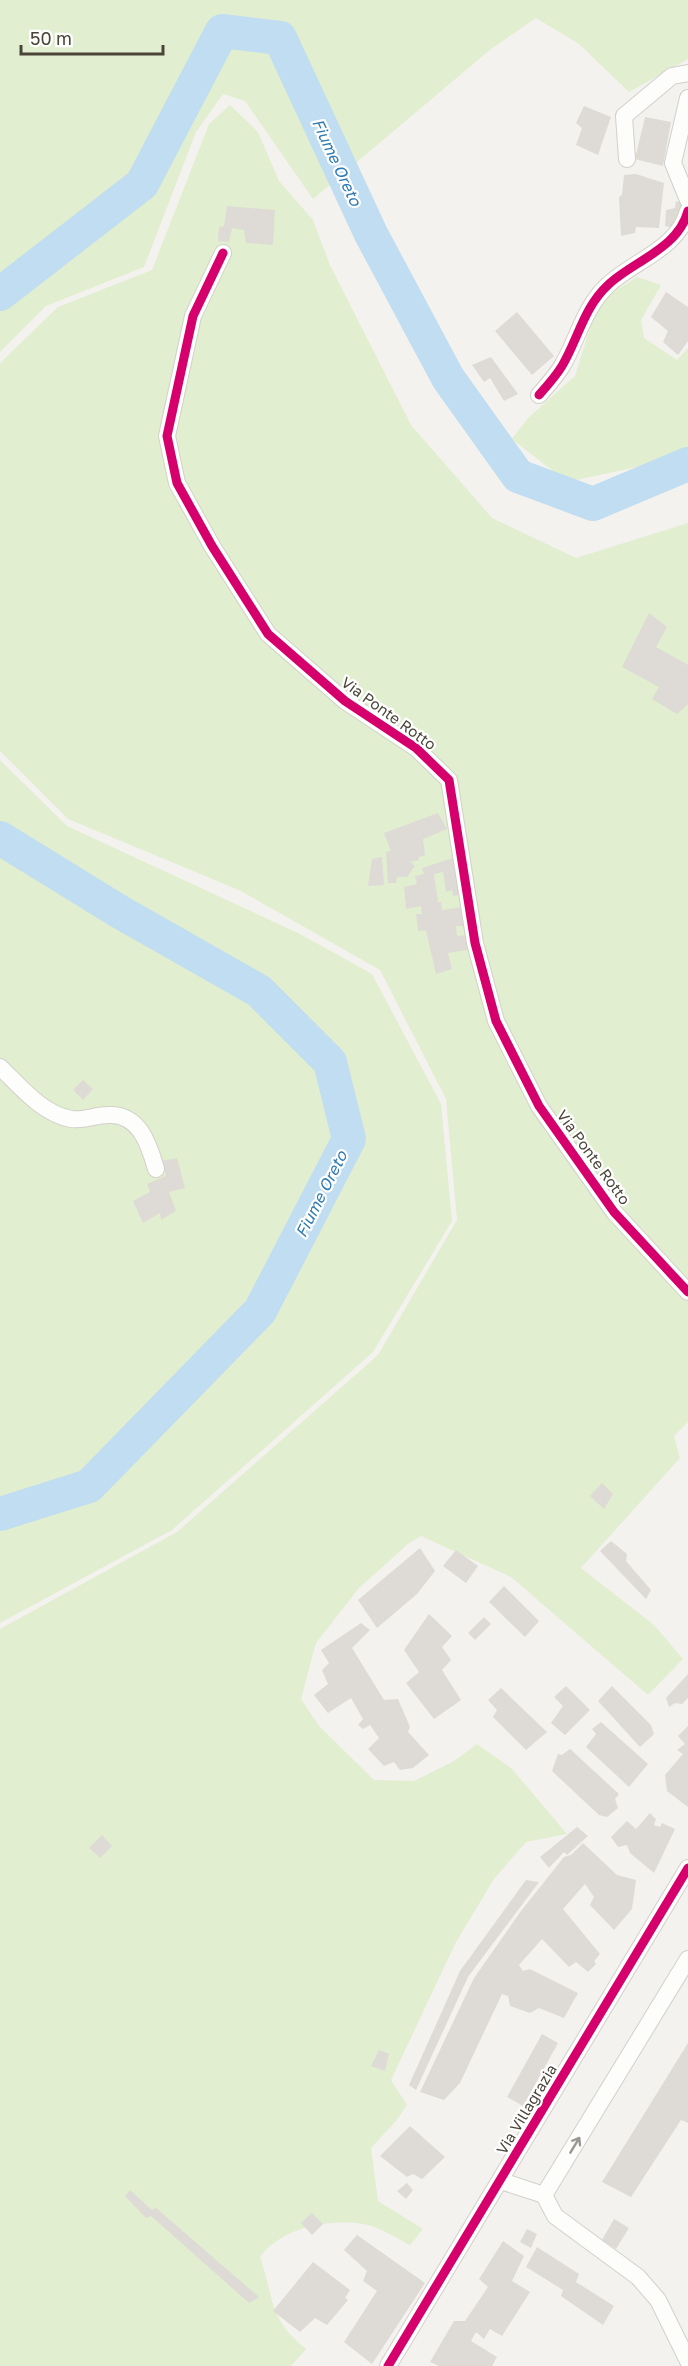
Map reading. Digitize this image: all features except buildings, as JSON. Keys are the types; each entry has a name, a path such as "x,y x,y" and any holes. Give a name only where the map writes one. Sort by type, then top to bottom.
{"street":[{"path":"627,159 624,116 672,75 688,73"},
{"path":"688,98 673,163 688,200"},
{"path":"539,395 562,366 578,329 595,301 608,285 671,240 685,222 688,211"},
{"name":"Via Ponte Rotto","path":"223,253 193,316 167,435 177,483 212,546 268,634 345,701 416,748 449,780 476,943 496,1021 539,1106 614,1212 688,1292"},
{"path":"0,1067 39,1104 69,1119 110,1114 129,1120 149,1141 156,1169"},
{"name":"Via Villagrazia","path":"388,2366 688,1868"},
{"path":"544,2195 688,1959"},
{"path":"501,2181 544,2195 555,2216 638,2277 658,2300 688,2361"}],"green space":[{"path":"0,0 688,0 688,59 629,92 579,44 536,18 491,49 313,199 245,101 223,94 196,132 144,267 46,306 0,352"},
{"path":"230,105 258,132 279,181 313,220 330,265 411,425 492,518 576,558 688,523 688,1422 674,1436 680,1458 581,1568 654,1625 683,1659 648,1695 511,1577 421,1536 408,1544 359,1588 316,1643 301,1699 319,1726 374,1780 414,1781 454,1761 477,1744 512,1769 567,1834 526,1842 494,1879 455,1944 391,2080 407,2105 396,2121 371,2148 378,2201 423,2229 410,2245 369,2225 321,2224 281,2238 260,2257 278,2317 293,2338 306,2349 291,2366 0,2366 0,1629 177,1532 378,1355 457,1220 446,1099 380,970 241,891 68,819 0,751 0,363 58,307 152,270 209,124"},
{"path":"637,277 661,285 641,320 644,338 677,360 688,348 688,449 660,462 567,482 512,439 528,418 575,376 598,302"},
{"path":"0,760 67,826 300,934 372,974 441,1104 452,1221 373,1352 172,1530 0,1623"}],"waterway":[{"name":"Fiume Oreto","path":"0,294 142,184 222,31 280,38 371,234 448,378 518,476 593,504 688,464"},
{"name":"Fiume Oreto","path":"0,838 120,912 259,991 330,1062 349,1139 260,1311 89,1486 0,1514"}],"cycle path":[{"path":"539,395 562,366 587,313 600,294 618,276 665,245 683,224 688,211"},
{"path":"223,253 193,316 167,436 177,483 212,546 268,634 345,701 416,748 449,780 475,943 496,1021 539,1106 614,1212 688,1292"},
{"path":"388,2366 688,1868"}]}
